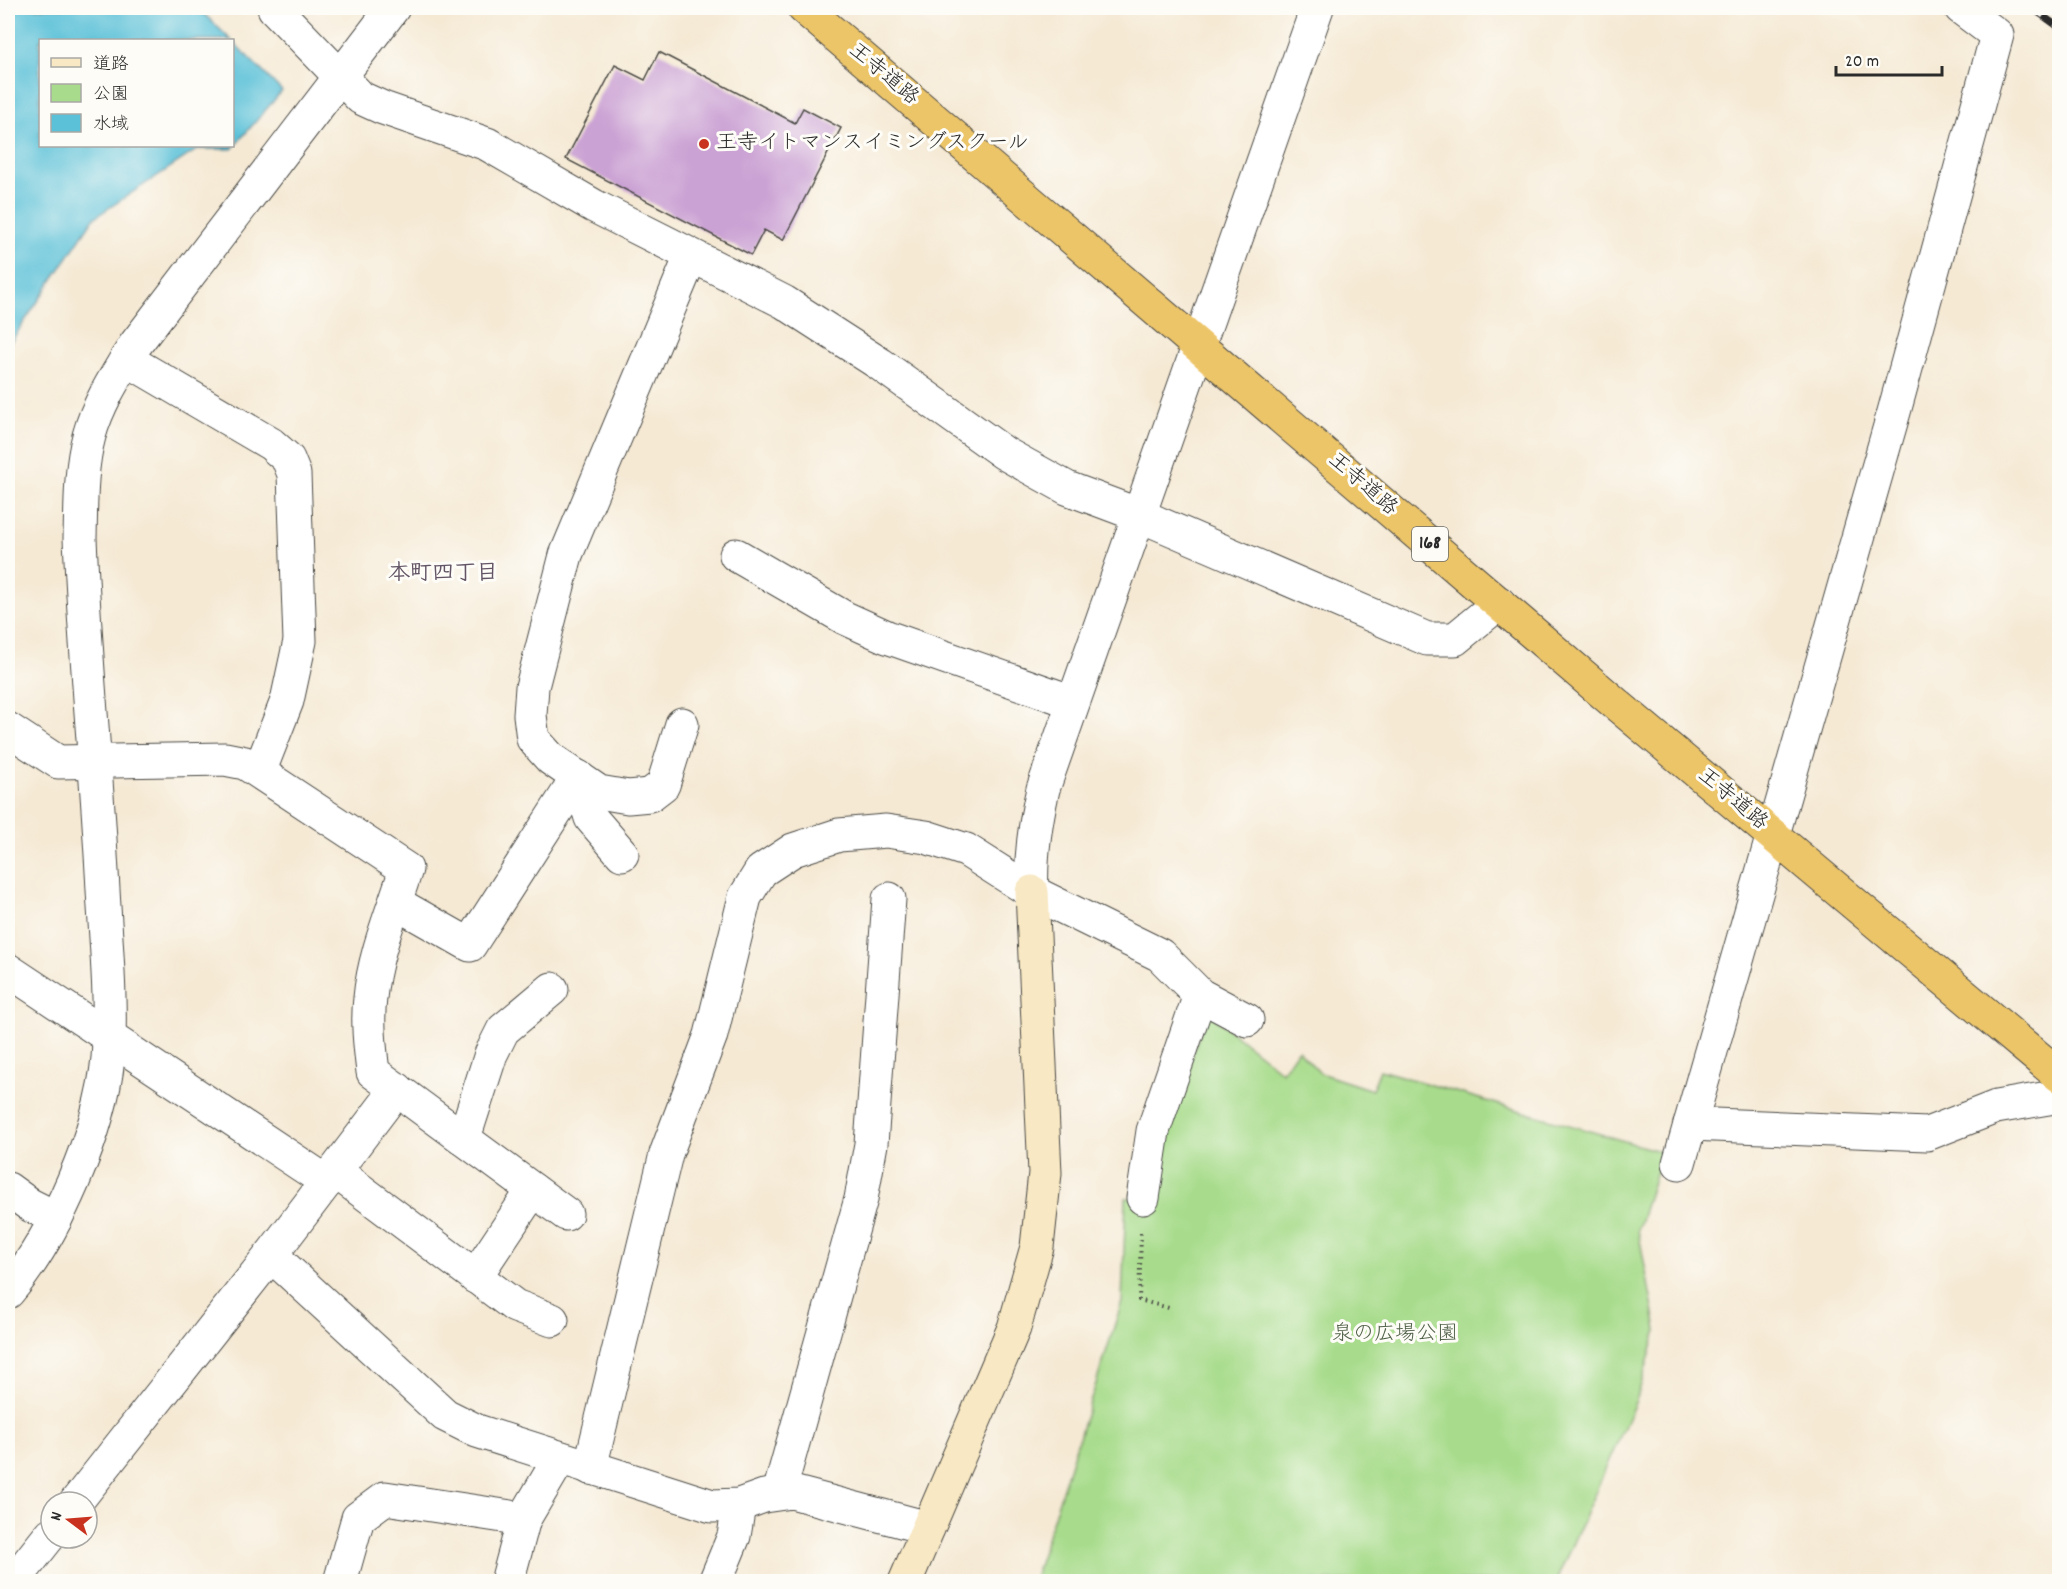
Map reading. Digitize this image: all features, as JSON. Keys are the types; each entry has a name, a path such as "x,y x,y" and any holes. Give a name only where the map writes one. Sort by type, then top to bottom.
{"highway":[{"name":"王寺道路","path":"804,8 1499,603 2060,1076"}],"street":[{"path":"274,8 339,78 361,98 383,108 487,144 594,206 784,302 880,364 1004,453 1067,488 1139,515 1427,639 1455,639 1499,603"},
{"path":"8,1292 41,1247 56,1218 88,1140 108,1058 108,972 96,760 83,604 82,483 89,437 105,395 126,359 393,8"},
{"path":"905,1581 1014,1328 1037,1246 1045,1173 1030,864 1034,827 1043,789 1317,8"},
{"path":"1679,1163 1894,412 1997,35 1961,8"},
{"path":"682,724 663,785 650,795 628,797 599,792 551,759 533,739 530,716 532,687 566,555 691,256"},
{"path":"126,359 271,444 288,459 294,474 300,641 287,700 260,770"},
{"path":"736,555 844,618 887,638 1073,702"},
{"path":"8,729 58,762 225,759 245,763 260,770 406,869 375,968 370,998 369,1041 373,1071 566,1214"},
{"path":"578,777 591,819 622,854"},
{"path":"396,903 470,945 578,777"},
{"path":"590,1468 666,1154 711,1035 745,897 761,871 793,850 839,835 886,831 926,837 966,850 1032,892 1160,955 1200,995 1247,1020"},
{"path":"779,1493 861,1199 871,1144 889,899"},
{"path":"8,970 331,1177 515,1306 552,1320"},
{"path":"464,1138 491,1054 503,1030 552,989"},
{"path":"1143,1198 1153,1131 1200,995"},
{"path":"85,1490 271,1255 397,1089"},
{"path":"1690,1124 1927,1134 1996,1107 2060,1096"},
{"path":"8,1189 30,1205 56,1218"},
{"path":"475,1277 533,1190"},
{"path":"271,1255 446,1415 477,1431 712,1506 739,1505 779,1493 792,1492 928,1528"},
{"path":"507,1581 524,1519 560,1458"},
{"path":"340,1581 358,1518 385,1498 524,1519"},
{"path":"716,1581 734,1536 739,1505"},
{"path":"13,1581 39,1549"}],"path":[{"path":"1143,1198 1139,1300 1169,1308"}],"green space":[{"name":"泉の広場公園","path":"1207,1012 1282,1072 1298,1050 1320,1073 1372,1090 1380,1070 1662,1152 1638,1230 1657,1330 1637,1398 1556,1581 1033,1582 1122,1302 1126,1198 1143,1198"}],"water":[{"path":"8,8 198,8 230,39 39,39 39,147 234,147 232,149 198,149 94,218 8,346"},
{"path":"234,43 282,91 234,147"}],"building":[{"name":"王寺イトマンスイミングスクール","path":"659,52 795,123 803,108 841,128 783,240 764,230 751,255 566,159 615,65 645,80"}],"railway":[{"path":"2032,8 2060,28"}],"place":[{"name":"王寺イトマンスイミングスクール","path":"704,144"}],"district":[{"name":"本町四丁目","path":"443,574"}]}
